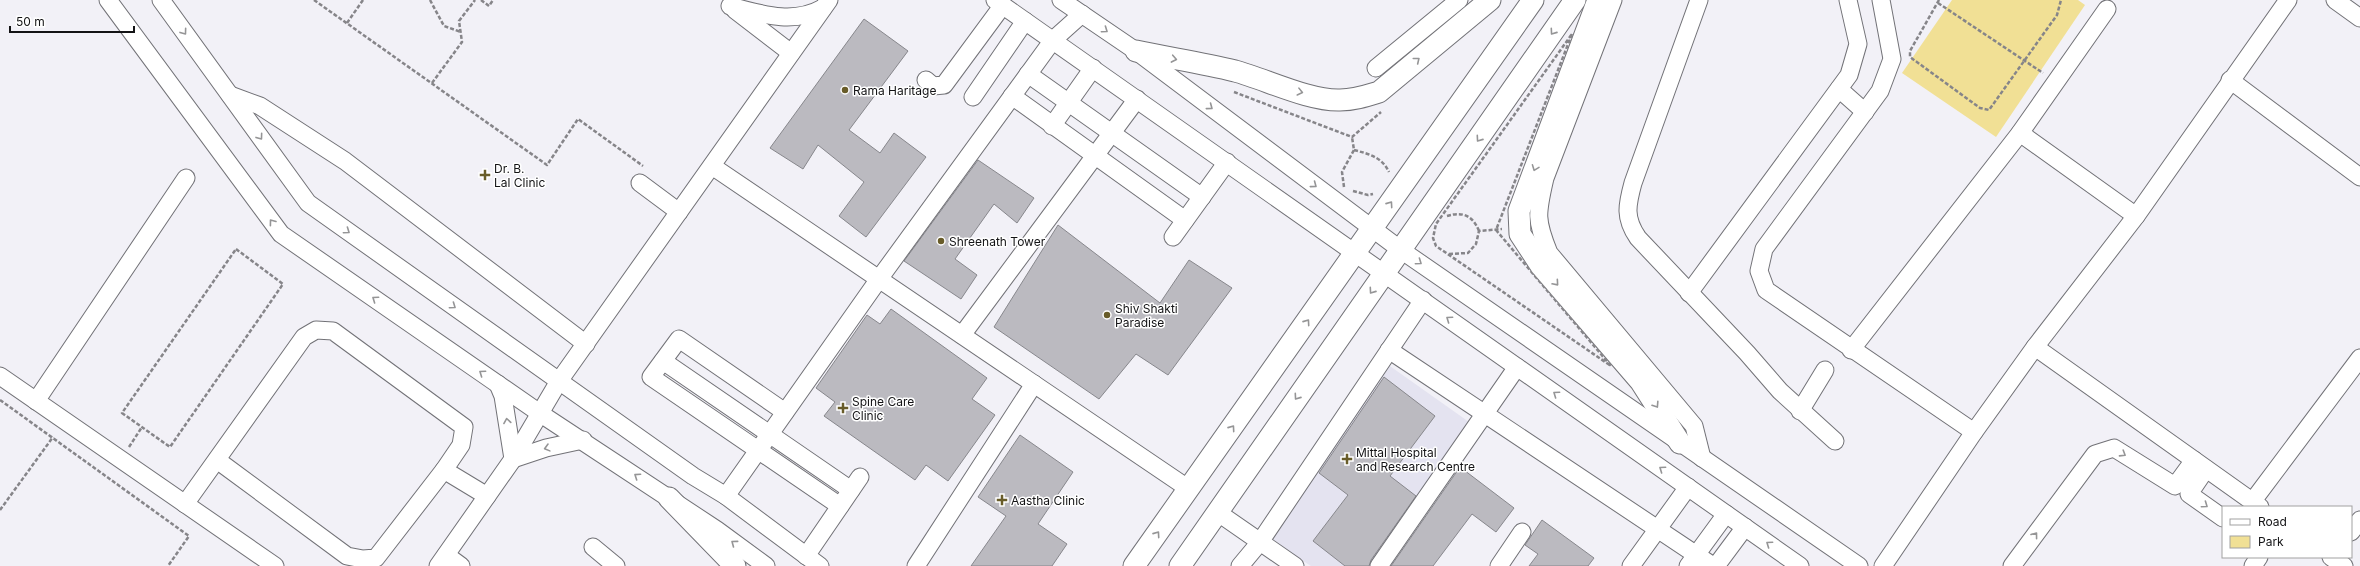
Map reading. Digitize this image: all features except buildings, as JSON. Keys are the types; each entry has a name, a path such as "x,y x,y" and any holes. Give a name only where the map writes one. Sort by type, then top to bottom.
{"main road":[{"path":"1136,51 1235,71 1285,88 1315,96 1339,100 1359,98 1379,92 1490,0"},
{"path":"1134,566 1533,0"},
{"path":"1180,566 1216,512 1575,0"},
{"path":"1598,0 1519,211 1520,234 1541,266 1641,382 1680,443"},
{"path":"669,498 735,566"}],"street":[{"path":"108,0 281,234 541,414 583,440 669,498 766,566"},
{"path":"161,0 308,203 693,476 726,496 820,566"},
{"path":"1062,0 1136,51 1401,250 1859,566"},
{"path":"1376,68 1459,0"},
{"path":"1613,0 1545,178 1538,207 1539,228 1550,252 1694,426 1702,458"},
{"path":"1699,0 1635,176 1627,206 1630,226 1638,238 1800,411 1835,441"},
{"path":"1689,293 1849,75 1858,44 1848,0"},
{"path":"1881,0 1892,59 1880,91 1764,249 1759,271 1766,290 1851,350 1974,432"},
{"path":"1883,566 1974,432 2036,347 2136,216 2230,80 2288,0"},
{"path":"2335,0 2360,18"},
{"path":"726,3 774,17 815,12 826,4"},
{"path":"726,3 791,53"},
{"path":"926,80 933,86 944,85 999,3 1800,566"},
{"path":"1851,350 2020,134 2057,82 2105,3"},
{"path":"461,566 442,561 513,459 541,414 559,381 826,4"},
{"path":"726,496 879,279 1053,40 1082,14"},
{"path":"973,97 1025,21"},
{"path":"1052,126 1093,68"},
{"path":"1028,74 1202,197"},
{"path":"2230,80 2360,177"},
{"path":"1839,89 1864,112"},
{"path":"230,96 260,106 345,161 586,344"},
{"path":"1012,96 1094,157 1185,220"},
{"path":"962,336 1137,99"},
{"path":"2020,134 2136,216"},
{"path":"1173,237 1227,162"},
{"path":"712,166 1189,489"},
{"path":"36,401 186,178"},
{"path":"643,185 679,212"},
{"path":"1240,566 1260,542 1422,300"},
{"path":"185,504 304,337 316,330 332,331 464,427 461,445 444,470 376,558 363,559 347,556 217,460"},
{"path":"785,412 679,339 651,377 759,449 840,506"},
{"path":"2036,347 2256,504 2360,358"},
{"path":"1389,350 1657,529 1692,560 1714,566 1745,527"},
{"path":"663,361 770,433 856,483 806,556"},
{"path":"1379,566 1517,367"},
{"path":"1800,411 1825,370"},
{"path":"0,376 275,566"},
{"path":"498,384 503,396 513,459"},
{"path":"916,566 1034,384"},
{"path":"513,459 546,448 583,440"},
{"path":"2012,566 2095,454 2114,448 2175,486 2200,464"},
{"path":"2200,464 2188,494 2222,517"},
{"path":"444,470 487,496"},
{"path":"1631,566 1688,487"},
{"path":"1216,512 1295,566"},
{"path":"1692,560 1726,514"},
{"path":"2352,531 2360,520"},
{"path":"1499,566 1522,532"},
{"path":"593,547 616,566"}],"path":[{"path":"314,0 547,165 578,119 655,175 643,185"},
{"path":"347,23 364,0"},
{"path":"430,0 444,26 460,32"},
{"path":"432,83 462,42 459,20 475,0"},
{"path":"481,0 488,6 493,0"},
{"path":"2057,82 2024,60 1938,1 1910,51 1910,57 1980,108 1988,110 1995,104 2024,60 2057,15 2061,0"},
{"path":"1334,200 1344,186 1342,172 1354,150 1352,137"},
{"path":"1354,150 1369,154 1382,161 1390,175"},
{"path":"1440,218 1461,214 1470,216 1476,223 1479,231 1476,244 1468,252 1448,254"},
{"path":"1479,231 1520,227"},
{"path":"236,249 283,284 170,447 142,427 122,413 236,249"},
{"path":"0,400 189,536 168,566"},
{"path":"0,510 65,421"},
{"path":"120,459 142,427"}],"shaded area":[{"path":"1387,364 1469,422 1369,566 1311,566 1271,540"}],"green space":[{"path":"1952,0 2078,0 2085,5 1996,137 1902,73"}],"place":[{"name":"Rama Haritage","path":"845,90"},
{"name":"Dr. B. Lal Clinic","path":"485,175"},
{"name":"Shreenath Tower","path":"941,241"},
{"name":"Shiv Shakti Paradise","path":"1107,315"},
{"name":"Spine Care Clinic","path":"843,408"},
{"name":"Mittal Hospital and Research Centre","path":"1347,459"},
{"name":"Aastha Clinic","path":"1002,500"}]}
